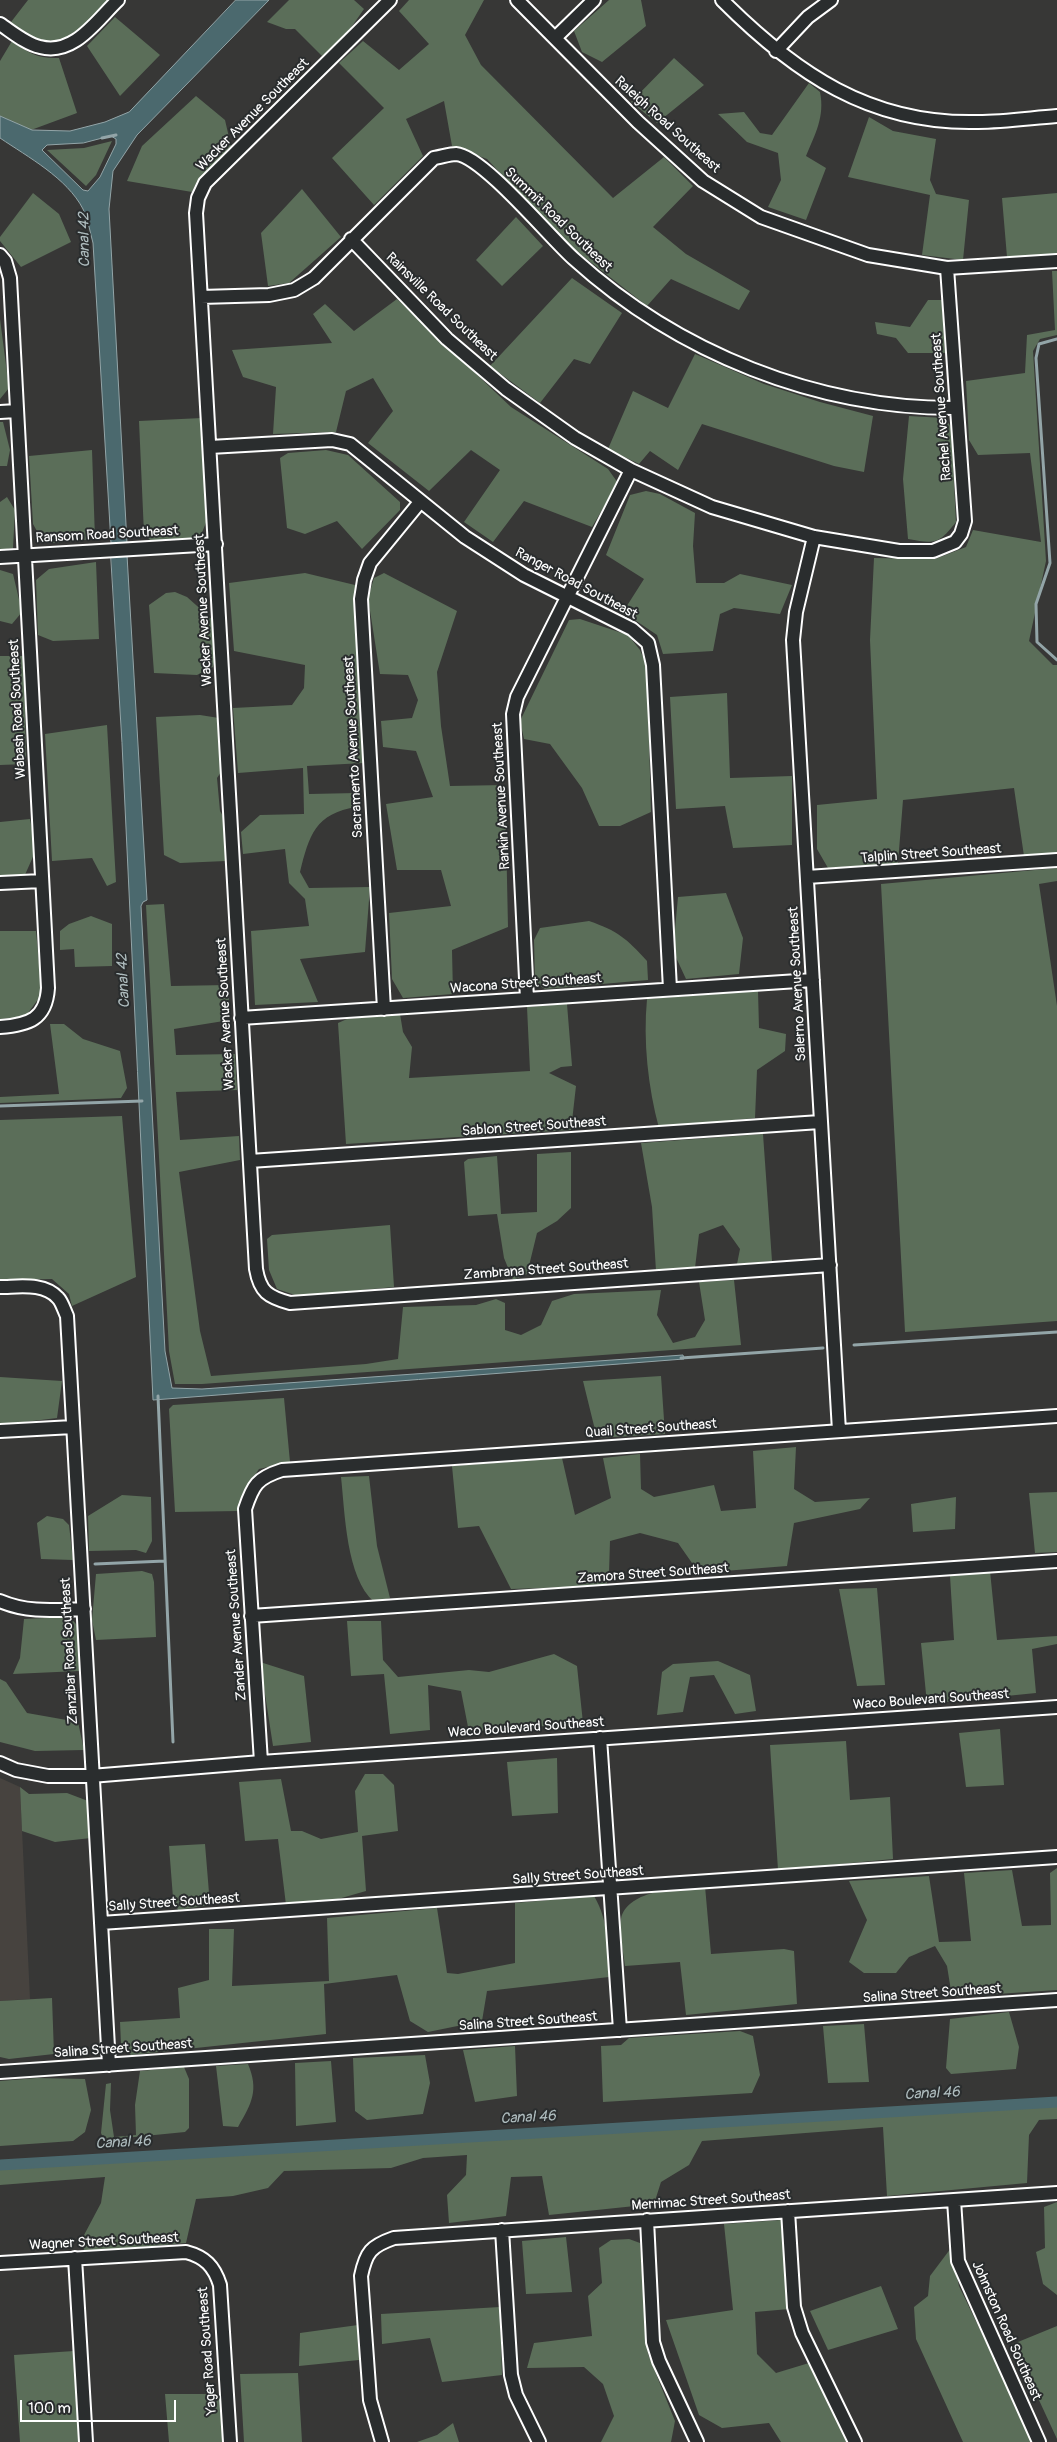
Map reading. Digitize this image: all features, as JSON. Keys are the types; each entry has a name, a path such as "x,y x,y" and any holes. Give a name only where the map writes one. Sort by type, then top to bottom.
{"street":[{"path":"0,24 38,47 53,49 67,47 80,38 118,0"},
{"name":"Wacker Avenue Southeast","path":"267,1293 259,1284 256,1268 196,213 198,198 205,183 390,0"},
{"name":"Raleigh Road Southeast","path":"518,0 638,122 704,181 761,217 868,254 947,268 1057,261"},
{"path":"555,38 594,0"},
{"path":"722,0 776,51 811,76 861,102 902,114 942,121 977,122 1057,116"},
{"path":"776,51 808,17 831,0"},
{"name":"Summit Road Southeast","path":"201,297 269,295 294,290 314,278 434,158 457,154 482,167 573,259 610,290 666,327 724,358 782,380 835,395 881,404 924,408 958,408"},
{"name":"Rainsville Road Southeast","path":"351,239 448,339 506,390 575,438 631,470 712,507 814,537 899,551 933,551 955,542"},
{"name":"Wabash Road Southeast","path":"0,255 5,261 10,278 48,988 48,1003 42,1012 30,1022 0,1027"},
{"name":"Rachel Avenue Southeast","path":"947,268 965,521 961,534 955,542"},
{"path":"0,412 17,411"},
{"name":"Ranger Road Southeast","path":"210,447 332,440 350,444 465,537 517,571 632,629 648,643 653,665 670,989"},
{"name":"Rankin Avenue Southeast","path":"527,999 513,714 517,697 569,597 631,470"},
{"name":"Sacramento Avenue Southeast","path":"384,1009 361,598 364,580 370,563 420,502"},
{"name":"Salerno Avenue Southeast","path":"814,537 796,612 793,640 839,1431"},
{"name":"Ransom Road Southeast","path":"0,556 216,544"},
{"name":"Talplin Street Southeast","path":"807,877 1057,860"},
{"path":"0,883 42,881"},
{"name":"Wacona Street Southeast","path":"241,1018 814,980"},
{"name":"Sablon Street Southeast","path":"250,1162 820,1122"},
{"name":"Zambrana Street Southeast","path":"267,1293 290,1303 830,1265"},
{"name":"Zanzibar Road Southeast","path":"0,1287 32,1286 45,1290 58,1298 66,1316 109,2065"},
{"name":"Quail Street Southeast","path":"253,1487 265,1475 282,1470 1057,1416"},
{"path":"0,1431 73,1427"},
{"name":"Zander Avenue Southeast","path":"253,1487 245,1509 261,1762"},
{"name":"Zamora Street Southeast","path":"251,1616 1057,1562"},
{"path":"0,1601 14,1607 37,1611 84,1609"},
{"name":"Waco Boulevard Southeast","path":"0,1763 16,1770 48,1776 91,1776 261,1762 1057,1707"},
{"path":"600,1738 620,2030"},
{"name":"Sally Street Southeast","path":"101,1923 1057,1857"},
{"name":"Salina Street Southeast","path":"0,2072 1057,2000"},
{"name":"Merrimac Street Southeast","path":"382,2442 370,2400 361,2276 364,2259 377,2243 394,2238 502,2230 1057,2193"},
{"name":"Johnston Road Southeast","path":"954,2200 958,2261 1039,2442"},
{"path":"788,2211 794,2307 802,2333 854,2442"},
{"path":"647,2220 653,2342 659,2361 697,2442"},
{"path":"502,2230 511,2375 516,2395 539,2442"},
{"name":"Wagner Street Southeast","path":"0,2263 186,2252 198,2255 208,2262"},
{"path":"75,2258 86,2442"},
{"name":"Yager Road Southeast","path":"208,2262 216,2272 220,2284 230,2442"}],"shaded area":[{"path":"0,1778 20,1787 30,1999 0,2001"}],"green space":[{"path":"28,0 109,0 77,32 68,38 47,43 36,40 11,22"},
{"path":"289,0 354,0 364,9 341,42 322,56 295,29 286,29 267,22"},
{"path":"409,0 484,0 465,35 481,65 613,198 664,157 693,186 653,227 686,254 750,291 739,310 671,279 647,306 566,243 487,159 452,146 444,101 406,119 423,156 374,205 332,158 384,108 339,63 363,41 399,70 429,44 399,11"},
{"path":"609,0 641,0 646,26 602,62 582,52 574,31"},
{"path":"115,17 160,55 120,96 87,46"},
{"path":"12,41 34,54 59,58 77,113 31,130 0,116 0,61"},
{"path":"674,58 704,85 657,123 631,102"},
{"path":"809,83 820,92 821,109 816,133 806,156 826,168 806,220 768,207 781,180 778,153 747,142 718,114 744,112 760,133 772,135"},
{"path":"196,96 225,120 231,146 197,181 192,192 127,181 142,146"},
{"path":"869,117 893,131 936,139 930,180 936,194 969,200 963,260 922,255 930,195 848,177"},
{"path":"112,141 96,175 86,186 47,150 84,148"},
{"path":"302,189 341,237 289,283 268,286 261,233"},
{"path":"33,193 59,214 71,242 21,267 0,241 0,237"},
{"path":"1057,193 1057,255 1007,257 1002,198"},
{"path":"516,217 543,246 502,286 476,260"},
{"path":"1052,271 1057,271 1057,335 1040,339 1033,351 1046,561 1029,641 1053,665 1057,665 1057,853 1024,856 1014,788 903,800 898,863 828,868 817,849 817,805 877,799 870,640 874,558 935,559 966,547 973,530 1041,542 1030,453 978,455 969,440 966,381 1025,373 1027,335 1055,330"},
{"path":"572,278 622,313 590,364 574,359 540,403 490,366"},
{"path":"397,299 511,407 608,469 618,483 592,527 524,501 493,542 464,522 500,470 471,450 429,491 368,443 393,411 373,378 346,391 336,432 273,434 276,387 243,377 232,350 332,343 313,314 325,304 354,331"},
{"path":"928,300 942,300 945,353 908,353 896,338 877,334 875,322 910,327"},
{"path":"0,319 9,388 0,399"},
{"path":"695,354 764,384 873,416 864,472 834,466 702,424 678,470 650,451 639,464 608,449 633,391 668,408"},
{"path":"909,416 945,418 951,427 956,522 945,535 931,542 908,539 903,479"},
{"path":"202,418 207,520 201,535 180,541 150,540 144,534 139,421"},
{"path":"0,422 3,422 10,450 7,466 0,466"},
{"path":"92,450 95,539 54,543 43,542 33,524 29,456"},
{"path":"326,450 348,455 400,502 400,510 362,549 337,521 305,534 287,528 280,458 288,453"},
{"path":"646,491 660,494 695,513 693,546 696,583 724,583 740,574 792,585 780,614 734,608 720,614 713,651 663,654 657,635 623,612 644,579 606,555 630,495"},
{"path":"7,497 15,510 13,548 0,550 0,502"},
{"path":"96,562 99,639 53,641 38,635 36,580 49,569"},
{"path":"0,570 13,574 22,612 12,624 0,621"},
{"path":"305,573 355,585 364,763 307,766 309,794 357,793 357,807 332,815 316,828 307,848 300,872 309,888 370,887 365,952 300,959 318,1002 255,1005 251,931 309,926 305,899 289,883 285,849 243,854 241,832 260,815 304,814 303,768 238,773 233,708 292,705 304,688 305,665 234,651 229,583"},
{"path":"384,573 457,611 437,672 441,726 450,786 505,785 508,927 452,950 453,994 403,998 392,979 389,913 451,906 441,870 397,870 386,804 433,797 416,751 383,747 381,721 412,718 418,700 408,675 380,674 368,598 374,578"},
{"path":"175,592 187,597 214,621 218,646 213,667 197,675 154,673 149,605 166,593"},
{"path":"580,619 628,635 640,650 647,666 651,812 620,826 599,826 582,788 550,744 524,739 520,721 569,620"},
{"path":"0,656 24,656 26,764 0,765"},
{"path":"727,693 730,778 792,776 792,845 733,848 725,806 676,809 670,697"},
{"path":"200,715 219,718 221,772 217,778 220,811 228,825 226,861 180,863 164,855 156,717"},
{"path":"107,725 116,882 107,886 92,858 52,861 45,734"},
{"path":"30,819 36,850 24,877 0,878 0,822"},
{"path":"1057,868 1057,881 1039,884 1057,1006 1057,1321 905,1332 881,884"},
{"path":"726,893 743,938 739,974 686,979 673,951 678,897"},
{"path":"164,904 171,986 228,985 230,1020 174,1029 176,1055 235,1054 237,1090 176,1092 180,1140 239,1136 240,1160 179,1172 200,1331 211,1376 366,1364 398,1359 403,1307 476,1305 496,1299 505,1303 505,1330 521,1335 541,1325 552,1301 574,1294 661,1290 657,1315 673,1343 695,1337 705,1320 699,1282 734,1280 741,1345 202,1384 175,1384 169,1351 146,905"},
{"path":"91,916 112,924 112,966 75,967 74,949 60,950 60,931 69,924"},
{"path":"589,921 615,932 633,946 647,961 648,980 545,989 535,983 534,940 540,928"},
{"path":"0,931 36,931 42,994 25,1017 0,1019"},
{"path":"758,991 759,1028 786,1034 785,1051 757,1070 755,1118 659,1128 647,1064 647,999"},
{"path":"567,1004 572,1066 561,1067 549,1073 576,1086 571,1130 346,1144 338,1023 347,1019 400,1014 403,1032 412,1047 409,1078 530,1071 527,1007"},
{"path":"50,1024 64,1024 83,1039 120,1051 127,1088 121,1098 0,1103 0,1097 59,1094"},
{"path":"122,1116 136,1277 72,1306 69,1294 52,1279 0,1280 0,1120"},
{"path":"763,1134 772,1261 737,1264 740,1249 723,1225 699,1234 695,1268 656,1271 652,1207 641,1143"},
{"path":"571,1152 571,1208 557,1221 537,1233 527,1274 513,1280 504,1258 497,1214 468,1216 464,1162 468,1159 497,1156 501,1214 537,1212 537,1154"},
{"path":"390,1225 394,1287 298,1296 277,1289 269,1270 267,1239 272,1235"},
{"path":"661,1376 665,1434 597,1438 583,1381"},
{"path":"0,1377 62,1381 57,1418 0,1425"},
{"path":"284,1398 290,1462 259,1469 246,1488 239,1511 175,1512 169,1409 173,1405"},
{"path":"796,1447 794,1489 815,1502 870,1498 860,1509 794,1523 787,1566 699,1573 678,1543 640,1533 610,1541 609,1574 606,1586 511,1589 479,1526 458,1528 452,1466 562,1458 575,1515 611,1498 603,1458 640,1454 641,1489 654,1497 714,1485 721,1511 756,1508 753,1451"},
{"path":"369,1476 377,1546 390,1598 374,1602 365,1591 352,1561 348,1544 341,1477"},
{"path":"1057,1492 1057,1552 1035,1553 1029,1493"},
{"path":"122,1495 151,1497 152,1541 146,1553 136,1550 89,1551 88,1516"},
{"path":"956,1497 955,1529 913,1532 911,1504"},
{"path":"47,1516 63,1519 69,1525 73,1560 41,1559 37,1523"},
{"path":"142,1571 152,1574 154,1582 156,1637 96,1640 92,1620 96,1574"},
{"path":"990,1571 997,1640 1057,1636 1057,1644 1032,1649 1036,1693 927,1704 921,1643 954,1640 950,1576"},
{"path":"877,1588 885,1685 857,1686 839,1589"},
{"path":"66,1617 77,1626 82,1640 79,1671 13,1674 20,1658 24,1619"},
{"path":"347,1621 381,1621 383,1660 398,1677 469,1670 489,1672 554,1654 577,1666 583,1723 469,1732 461,1691 428,1685 430,1730 390,1734 384,1674 351,1676"},
{"path":"718,1661 750,1675 756,1711 735,1714 714,1675 690,1677 683,1712 657,1715 662,1672 673,1664"},
{"path":"260,1662 304,1676 311,1742 273,1746"},
{"path":"0,1679 6,1682 27,1713 78,1722 84,1750 35,1751 0,1742"},
{"path":"1000,1729 1004,1785 966,1787 959,1733"},
{"path":"846,1741 850,1800 890,1797 893,1859 778,1870 770,1745"},
{"path":"557,1758 558,1813 512,1816 507,1762"},
{"path":"365,1774 383,1774 394,1785 398,1831 362,1836 366,1891 338,1899 286,1905 278,1839 245,1841 239,1782 281,1779 291,1831 302,1831 321,1839 358,1832 355,1791"},
{"path":"20,1787 29,1794 67,1793 88,1801 91,1838 55,1842 22,1831"},
{"path":"205,1844 210,1905 178,1910 173,1898 169,1846"},
{"path":"1057,1868 1057,1990 952,1997 947,1966 935,1946 909,1957 896,1973 864,1973 849,1962 867,1920 849,1881 929,1876 939,1942 971,1941 964,1873 1012,1870 1022,1926 1051,1925 1050,1873"},
{"path":"705,1886 711,1954 784,1949 794,1951 797,2004 686,2015 680,1962 625,1966 620,1929 621,1919 625,1909 633,1901 669,1889"},
{"path":"594,1896 603,1915 605,1925 609,1977 487,1991 482,2021 428,2032 410,2021 397,1975 324,1984 326,2034 131,2055 121,2044 120,2022 180,2018 178,1988 209,1980 209,1929 234,1929 232,1986 329,1981 327,1918 437,1908 447,1973 458,1974 515,1963 515,1903"},
{"path":"52,1998 54,2054 9,2059 0,2057 0,2001"},
{"path":"1009,2012 1019,2047 1016,2069 951,2074 946,2068 950,2019"},
{"path":"864,2024 869,2082 828,2083 823,2026"},
{"path":"740,2031 753,2036 760,2075 752,2093 603,2102 601,2046 621,2045 629,2038"},
{"path":"515,2046 517,2096 475,2102 463,2050"},
{"path":"425,2055 430,2083 423,2114 367,2120 355,2111 353,2058"},
{"path":"331,2061 336,2122 296,2126 295,2063"},
{"path":"248,2064 253,2081 253,2089 247,2111 238,2127 223,2126 216,2066"},
{"path":"184,2067 189,2079 189,2128 185,2132 104,2140 101,2133 106,2084 111,2083 110,2110 114,2137 136,2135 135,2105 140,2071"},
{"path":"37,2078 85,2079 91,2110 85,2132 73,2141 0,2146 0,2081"},
{"path":"1057,2106 1057,2119 1039,2120 1029,2135 1027,2183 887,2196 883,2127 702,2141 689,2165 661,2182 654,2204 549,2215 542,2176 511,2177 506,2216 449,2223 447,2195 466,2175 467,2155 423,2158 391,2168 284,2171 268,2188 233,2196 196,2199 186,2243 84,2252 83,2237 101,2203 105,2177 0,2185 0,2168"},
{"path":"1057,2202 1057,2295 1043,2284 1036,2252 1045,2248 1044,2207"},
{"path":"781,2220 789,2309 755,2312 757,2354 776,2373 809,2363 848,2442 781,2442 769,2423 722,2428 699,2415 666,2320 733,2310 724,2224"},
{"path":"566,2237 572,2292 526,2294 522,2241"},
{"path":"629,2239 640,2243 648,2354 675,2421 671,2442 601,2442 614,2416 603,2384 584,2367 527,2368 534,2343 592,2336 588,2296 602,2283 599,2248 611,2240"},
{"path":"951,2248 959,2286 1034,2442 963,2442 916,2339 914,2307 928,2296 930,2276"},
{"path":"881,2286 898,2329 828,2350 810,2311"},
{"path":"500,2307 502,2375 442,2382 430,2338 382,2344 381,2314"},
{"path":"358,2325 359,2360 299,2366 300,2333"},
{"path":"1057,2326 1057,2439 1013,2344"},
{"path":"74,2351 81,2442 20,2442 14,2355"},
{"path":"298,2373 302,2442 244,2442 240,2374"},
{"path":"165,2394 220,2394 224,2442 169,2442"},
{"path":"453,2423 459,2442 417,2442 437,2435"}],"water":[{"path":"236,0 269,0 137,135 113,171 109,209 127,543 111,543 93,243 89,226 83,209 76,198 57,178 0,138 0,116 32,130 70,131 105,122 129,112","holes":["111,136 116,139 116,144 100,177 88,191 83,190 42,150 47,145 83,143"]},
{"path":"111,555 127,555 147,900 141,906 165,1351 172,1388 202,1389 683,1355 684,1359 153,1400 122,743"}],"waterway":[{"path":"102,138 116,135"},
{"path":"1057,339 1039,344 1036,358 1050,563 1036,604 1037,642 1057,660"},
{"path":"0,1106 142,1101"},
{"path":"854,1345 1057,1332"},
{"path":"681,1358 823,1348"},
{"path":"158,1396 173,1742"},
{"path":"95,1564 165,1561"},
{"name":"Canal 46","path":"0,2165 1057,2102"}],"water label":[{"name":"Canal 42","path":"85,240"},
{"name":"Canal 42","path":"124,981"}]}
